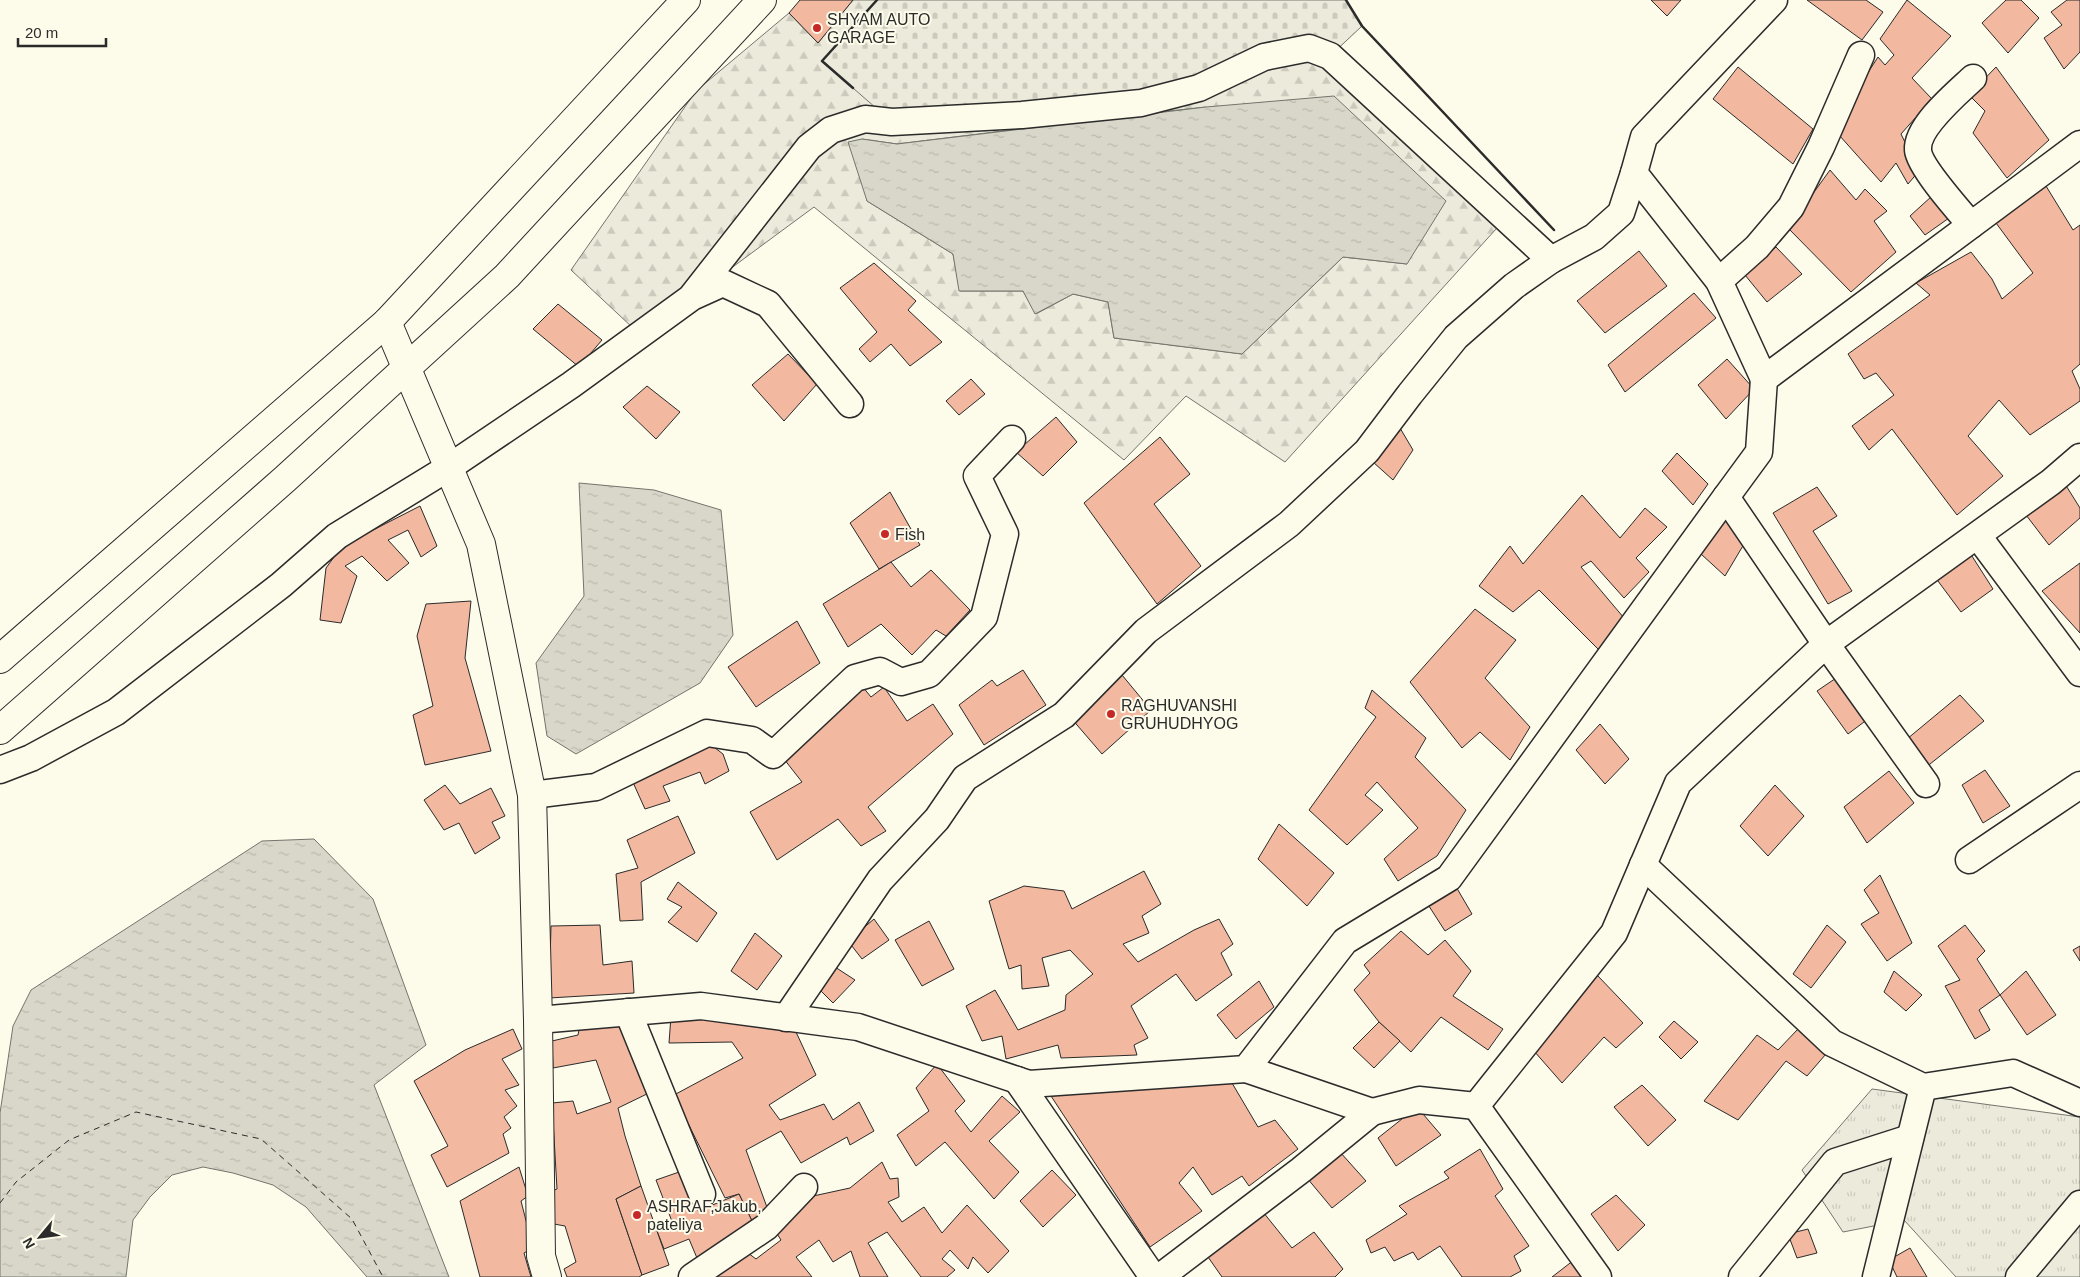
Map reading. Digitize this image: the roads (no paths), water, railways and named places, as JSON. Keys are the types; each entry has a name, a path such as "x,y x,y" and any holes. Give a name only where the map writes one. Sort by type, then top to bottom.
{"main road":[{"path":"0,659 387,322 686,0"},
{"path":"0,730 285,479 507,276 762,0"},
{"path":"387,322 480,544 532,795 538,1020 541,1256 547,1277"}],"street":[{"path":"786,1018 836,941 880,880 937,819 965,778 1064,715 1146,631 1289,524 1367,452 1456,337 1514,286 1551,260 1594,237 1621,213 1644,137 1774,0"},
{"path":"692,296 809,147 832,130 865,119 892,122 1022,115 1141,103 1199,88 1264,57 1309,48 1330,56 1551,260"},
{"path":"1719,281 1756,247 1791,207 1821,148 1861,55"},
{"path":"1970,225 1923,164 1918,151 1919,137 1934,117 1973,78"},
{"path":"1764,379 2080,144"},
{"path":"1246,1069 1345,942 1449,878 1759,452 1764,379 1719,281 1634,173"},
{"path":"0,770 32,758 116,712 281,585 337,536 448,468 571,385 692,296 723,283 768,304 850,404"},
{"path":"532,795 596,786 707,733 752,740 773,755 855,678 880,671 901,682 928,674 984,617 1005,534 977,476 1012,439"},
{"path":"1476,1106 1614,933 1678,783 1826,644 1978,536 2051,482 2080,457"},
{"path":"1726,497 1826,644 1926,784"},
{"path":"1978,536 2080,672"},
{"path":"1969,860 2080,785"},
{"path":"1643,866 1832,1043 1923,1087 2013,1073 2080,1103"},
{"path":"538,1020 701,1006 858,1027 1029,1084 1246,1069 1372,1112"},
{"path":"628,1012 702,1194"},
{"path":"1017,1080 1152,1277"},
{"path":"1876,1277 1923,1087"},
{"path":"1160,1277 1301,1170 1372,1112 1419,1100 1476,1106 1598,1277"},
{"path":"1742,1277 1835,1162 1910,1138"},
{"path":"692,1277 766,1226 804,1187"},
{"path":"2019,1277 2080,1204"}],"water":[{"path":"1334,96 1446,201 1407,264 1343,257 1242,354 1114,338 1108,302 1073,294 1035,314 1023,291 959,291 953,254 867,201 848,142 862,139 897,144 1206,107"},
{"path":"579,483 654,490 721,510 733,635 700,683 576,754 547,736 536,663 584,596"},
{"path":"314,839 373,899 426,1045 374,1085 449,1277 367,1277 306,1207 273,1185 233,1173 203,1167 172,1175 150,1197 133,1220 126,1277 0,1277 0,1113 13,1026 31,990 262,841"}],"place":[{"name":"SHYAM AUTO GARAGE","path":"817,28"},
{"name":"Fish","path":"885,534"},
{"name":"RAGHUVANSHI GRUHUDHYOG","path":"1111,714"},
{"name":"ASHRAF,Jakub, pateliya","path":"637,1215"}]}
